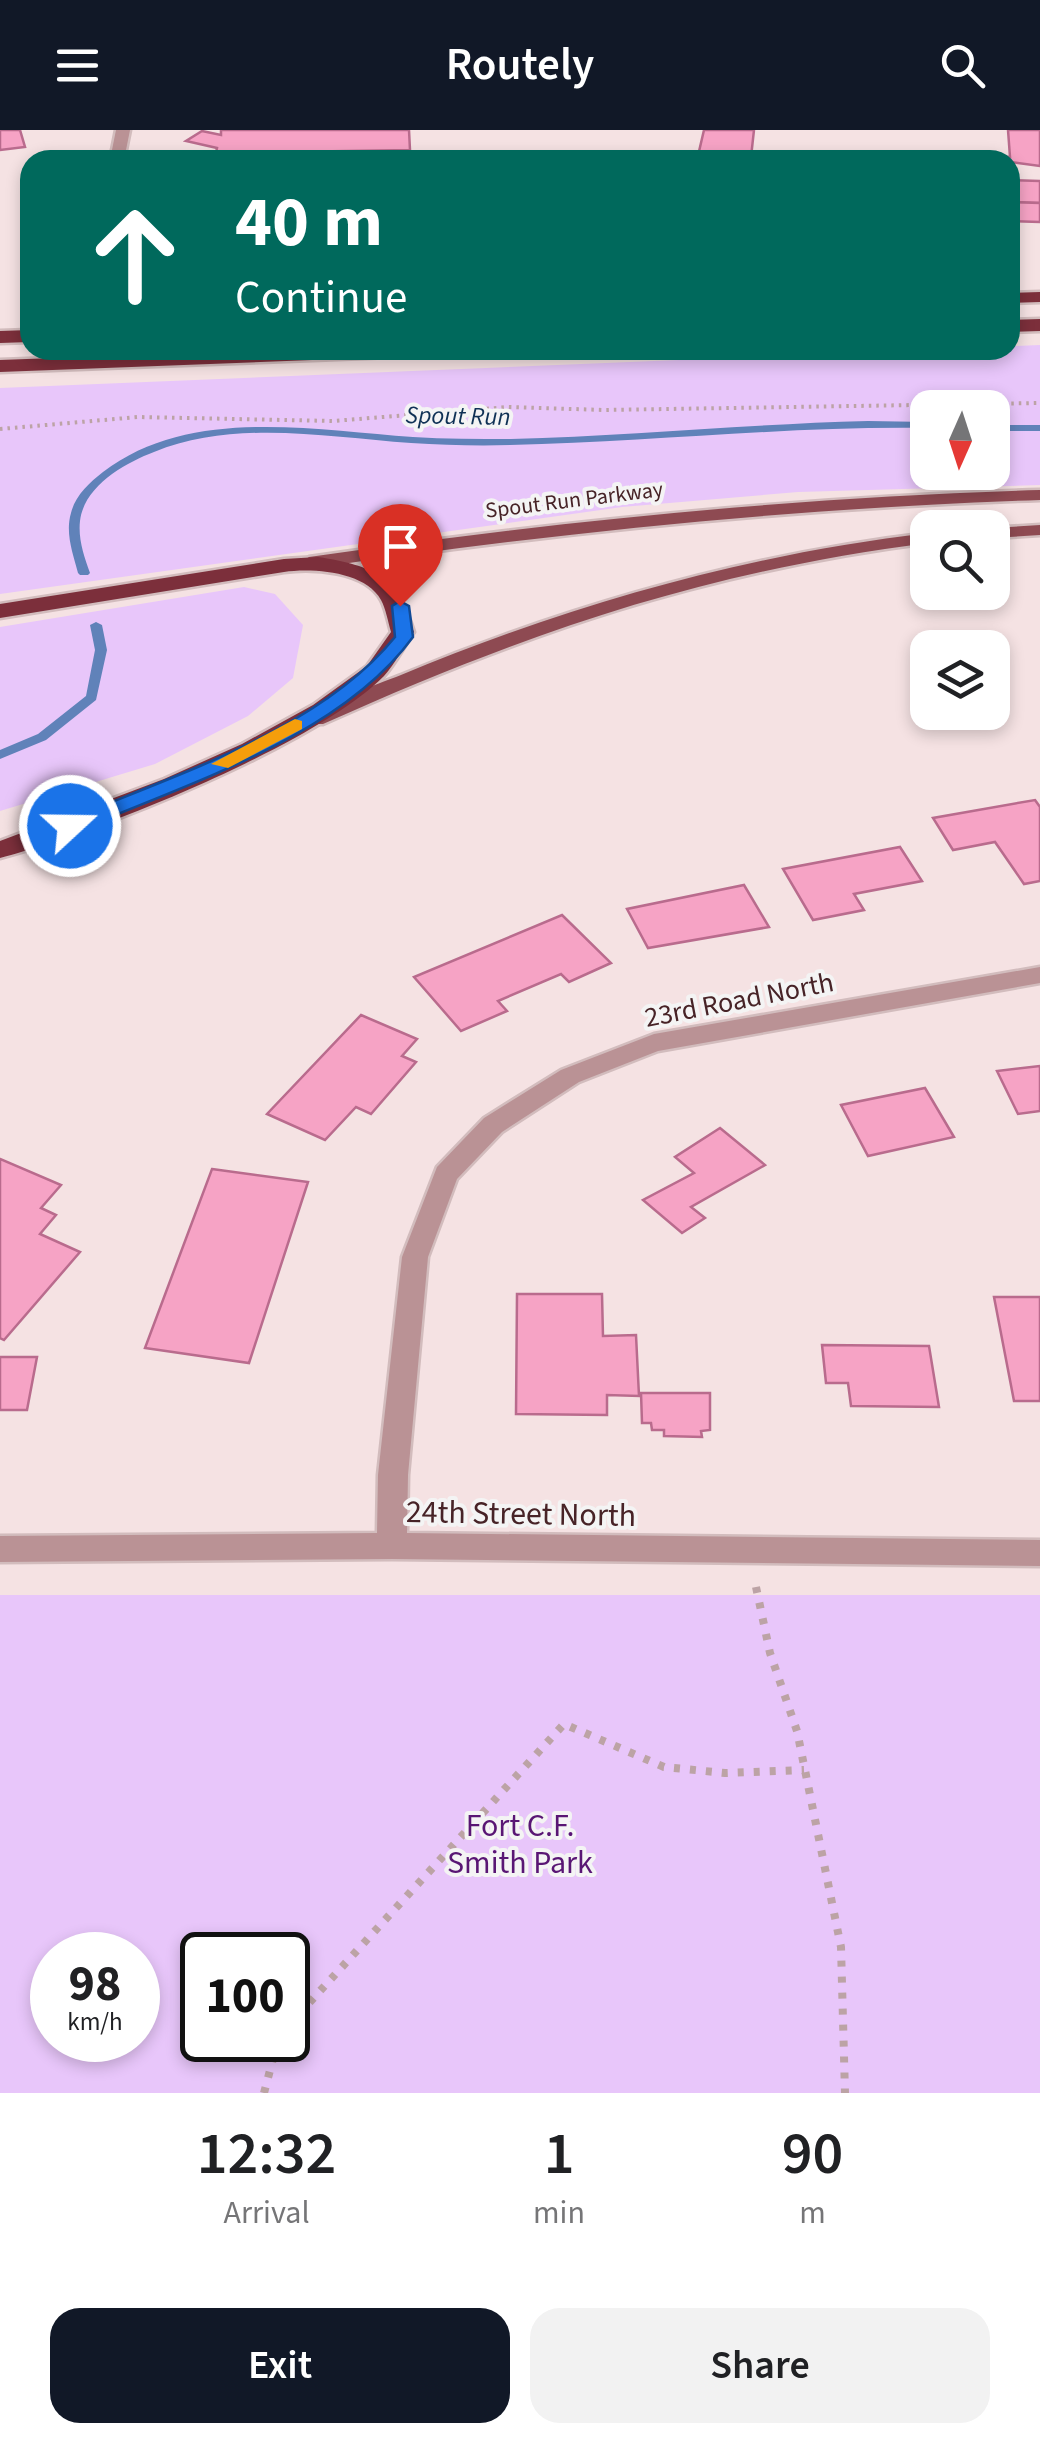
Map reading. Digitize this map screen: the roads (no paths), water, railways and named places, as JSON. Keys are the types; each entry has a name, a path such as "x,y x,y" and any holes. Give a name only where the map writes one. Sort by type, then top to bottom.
{"highway":[{"path":"0,366 156,360"},
{"path":"0,850 132,802 270,741 377,670 404,637 400,606 385,590 359,576 310,563"},
{"name":"Spout Run Parkway","path":"0,611 310,563"}],"main road":[{"name":"Spout Run Parkway","path":"310,563 668,515 867,500 1040,495"},
{"path":"1010,532 1040,530"},
{"path":"270,741 472,650 602,603 781,559 910,541"}],"street":[{"name":"23rd Road North","path":"392,1546 393,1475 415,1258 446,1174 492,1125 570,1076 654,1043 1040,975"},
{"name":"24th Street North","path":"0,1549 392,1546 1040,1553"}],"waterway":[{"name":"Spout Run","path":"84,573 74,528 76,513 89,490 138,455 196,436 268,431 510,442 808,426 910,425"},
{"name":"Spout Run","path":"1010,428 1040,428"},
{"name":"Spout Run","path":"0,755 42,737 92,697 101,650 96,625"}],"park label":[{"name":"Fort C.F. Smith Park","path":"520,1844"}]}
